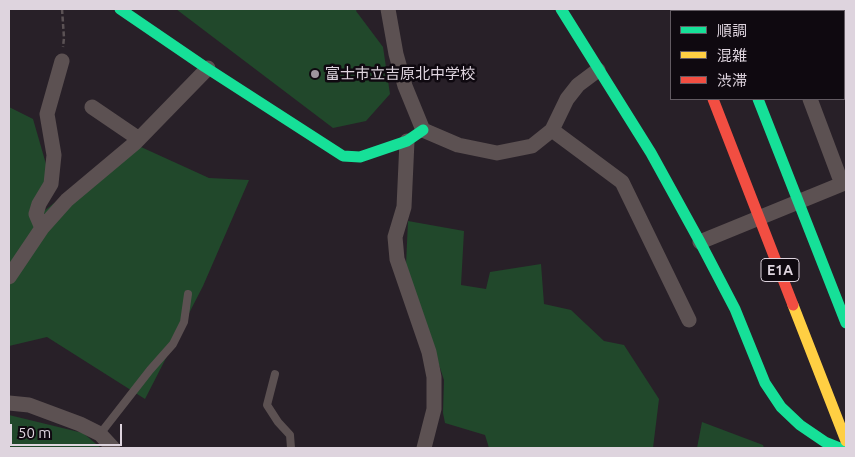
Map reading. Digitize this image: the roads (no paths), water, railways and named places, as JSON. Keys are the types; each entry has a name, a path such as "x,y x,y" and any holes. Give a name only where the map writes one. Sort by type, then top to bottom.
{"main road":[{"path":"120,9 343,156 360,157 407,140 423,130"},
{"path":"561,9 651,154 700,242 735,309 765,383 781,407 800,425 825,442 840,448"},
{"name":"E1A","path":"713,100 846,441"},
{"name":"E1A","path":"758,100 846,323"}],"street":[{"path":"388,9 396,54 405,86 423,130 458,145 497,153 532,146 552,130 567,99 578,86 598,70"},
{"path":"42,228 36,214 39,204 51,184 54,155 47,114 62,61"},
{"path":"9,277 42,228 66,200 139,139 208,68"},
{"path":"700,242 844,182 810,100"},
{"path":"92,108 139,139"},
{"path":"552,130 622,182 689,320"},
{"path":"407,140 404,207 395,237 397,259 428,352 434,377 434,409 424,448"},
{"path":"9,403 29,404 100,434 113,448"}],"lane":[{"path":"100,434 173,344 184,322 188,294"},
{"path":"276,374 268,405 278,422 290,435 291,448"}],"place":[{"name":"富士市立吉原北中学校","path":"315,74"}]}
